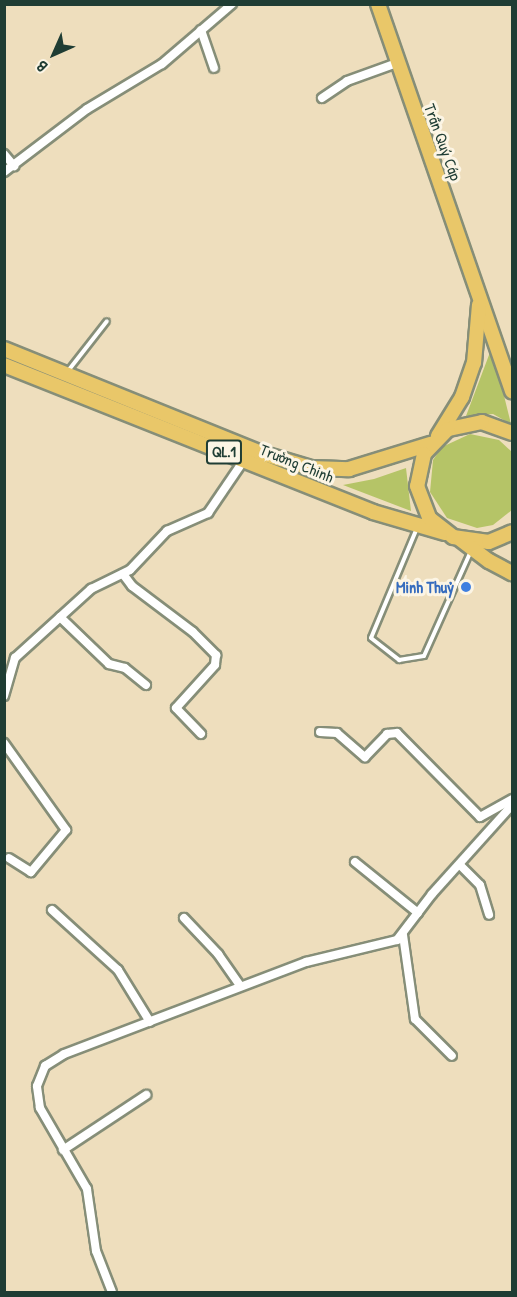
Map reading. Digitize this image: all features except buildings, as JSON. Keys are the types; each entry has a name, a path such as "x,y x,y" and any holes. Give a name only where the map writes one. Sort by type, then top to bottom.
{"main road":[{"name":"Trần Quý Cáp","path":"378,4 513,391"},
{"name":"Trần Quý Cáp","path":"434,440 462,397 474,363 479,291"},
{"name":"Trường Chinh","path":"4,349 264,454 319,469 375,463 434,440"},
{"name":"Trường Chinh","path":"4,365 244,460 418,526 446,533"},
{"name":"QL.1","path":"513,433 494,424 470,422 434,440 420,464 419,498 429,518 446,533 513,573"},
{"name":"QL.1","path":"466,545 489,542 513,532"}],"street":[{"path":"4,172 87,109 162,64 232,4"},
{"path":"201,30 214,68"},
{"path":"322,98 347,81 398,63"},
{"path":"4,154 14,166"},
{"path":"4,696 13,660 91,589 123,574 167,531 208,513 244,460"},
{"path":"123,574 132,586 193,632 216,655 215,665 176,708 201,734"},
{"path":"60,617 109,664 125,668 146,685"},
{"path":"320,732 337,733 365,757 387,734 397,733 480,817 513,799"},
{"path":"4,743 66,830 31,872 9,858"},
{"path":"112,1293 96,1251 87,1189 63,1150 38,1096 45,1066 64,1054 306,962 391,943 403,935 460,865 509,815 513,805"},
{"path":"355,862 418,914"},
{"path":"460,865 480,885 489,915"},
{"path":"52,910 118,970 150,1022"},
{"path":"184,918 218,954 240,986"},
{"path":"403,935 415,1019 452,1056"},
{"path":"63,1150 146,1095"}],"lane":[{"path":"65,374 107,321"},
{"path":"418,526 371,638 399,660 424,656 466,545"}],"green space":[{"path":"492,347 511,424 493,414 466,416"},
{"path":"470,434 499,440 512,452 512,510 493,525 477,528 447,518 430,492 433,460 442,447"},
{"path":"406,468 411,511 343,485 374,479"}],"place":[{"name":"Minh Thuỷ","path":"466,587"}]}
